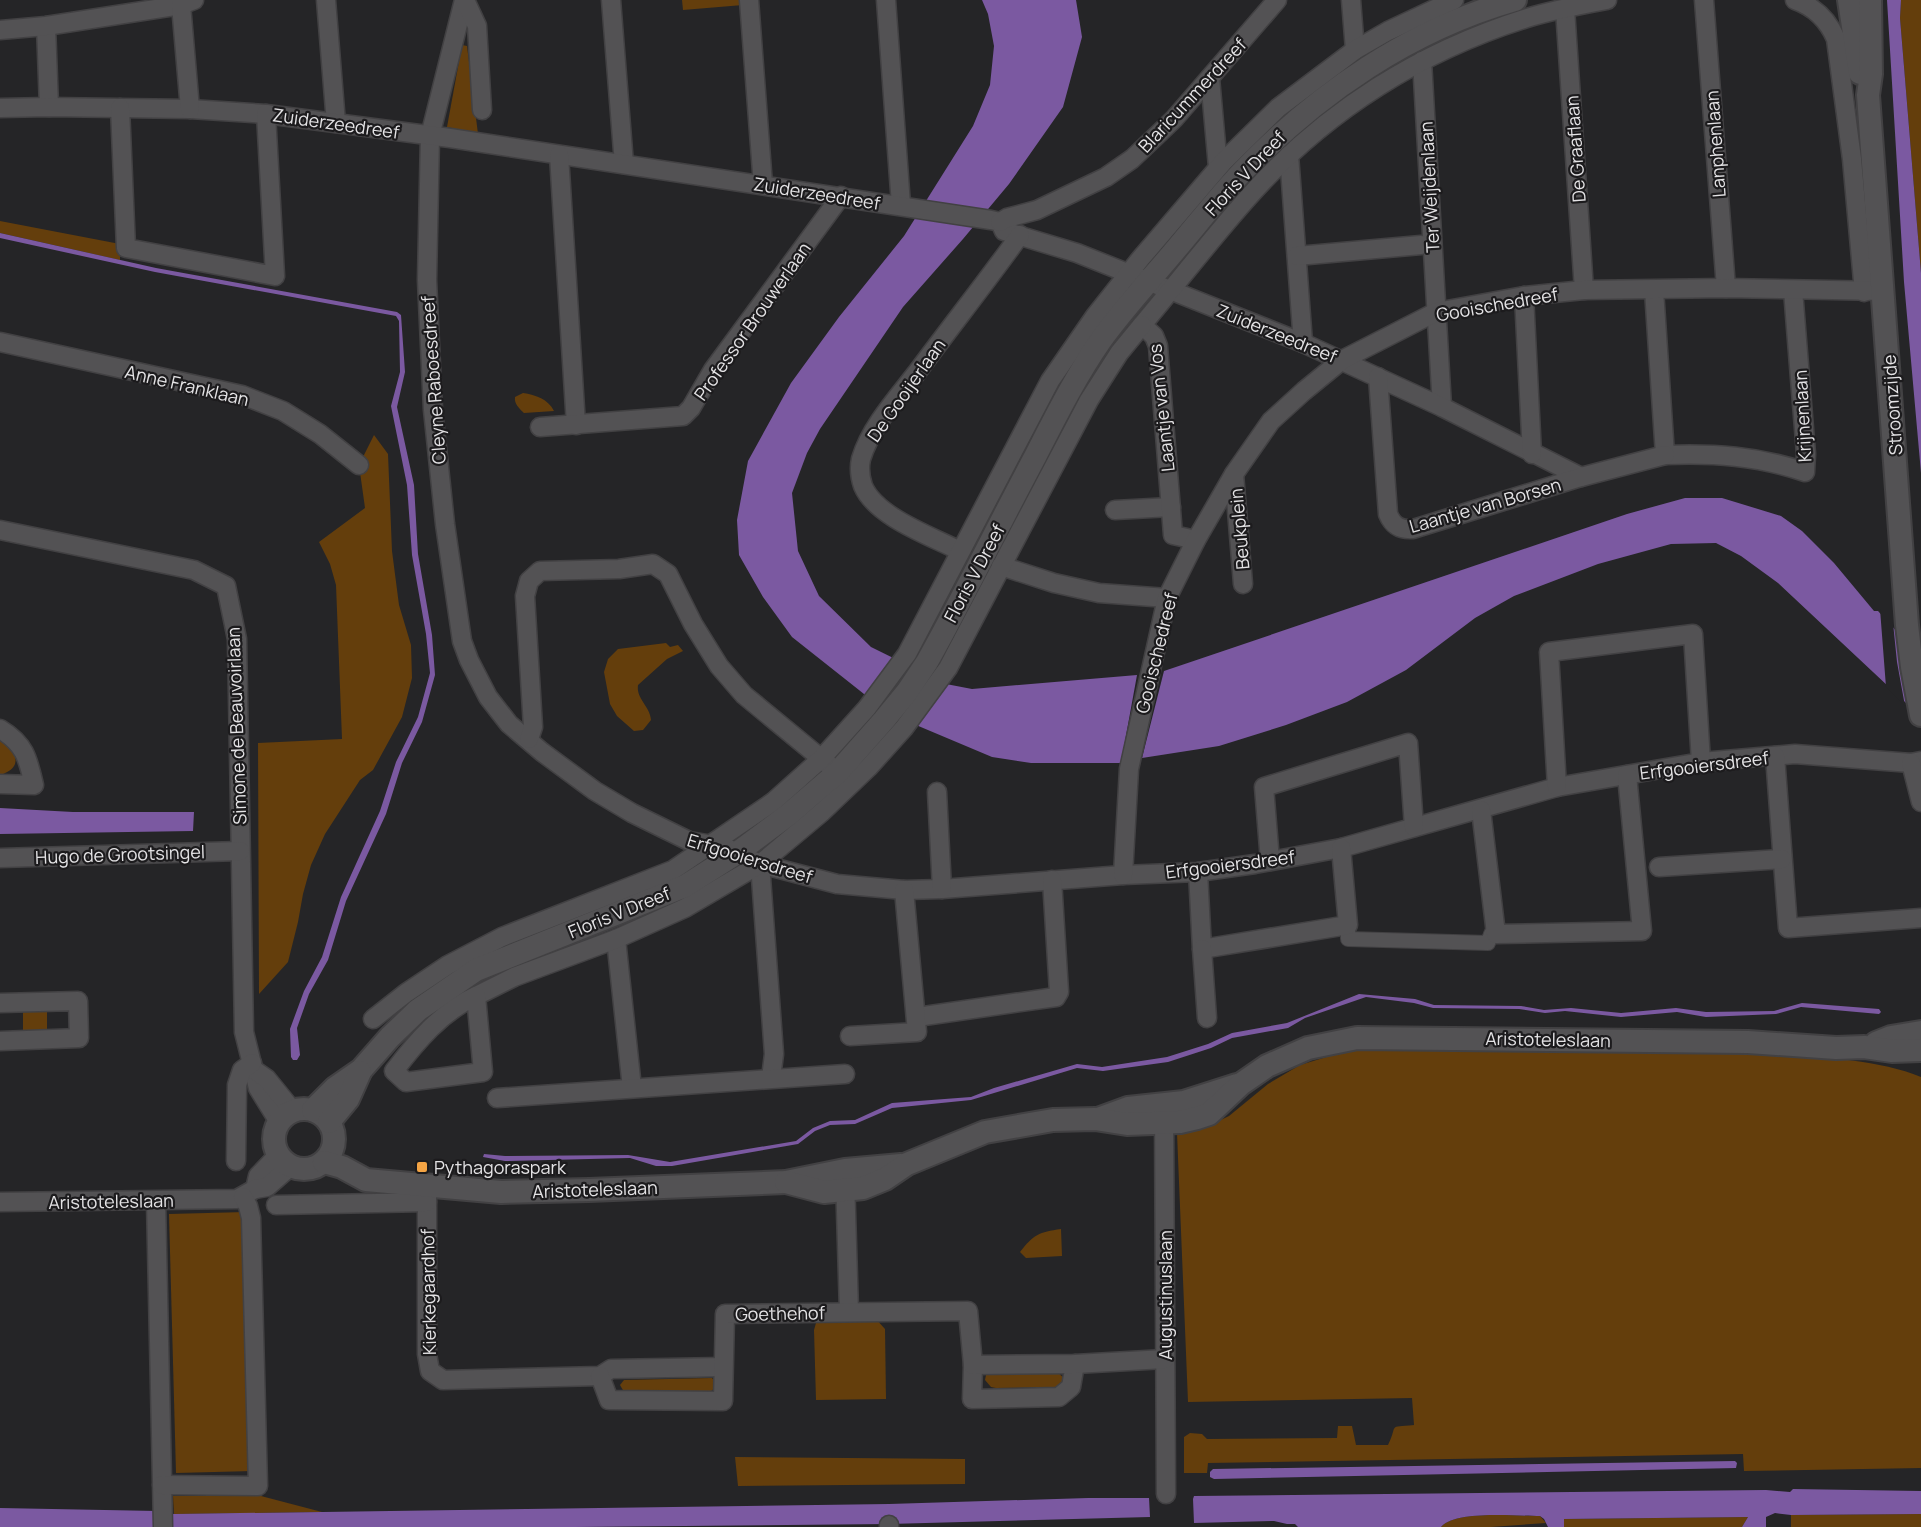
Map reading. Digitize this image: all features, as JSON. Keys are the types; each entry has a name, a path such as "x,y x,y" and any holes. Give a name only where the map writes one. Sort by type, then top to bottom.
{"street":[{"path":"326,0 336,123"},
{"name":"Cleyne Raboesdreef","path":"464,0 477,26 482,110"},
{"name":"Cleyne Raboesdreef","path":"464,0 430,136 427,280 434,410 445,524 462,641 468,660 488,697 509,724 529,739"},
{"path":"611,0 624,164"},
{"path":"749,0 762,185"},
{"path":"886,0 908,207"},
{"name":"Blaricummerdreef","path":"995,221 1037,210 1106,177 1120,167 1159,135 1277,0"},
{"path":"1352,0 1355,50"},
{"name":"Floris V Dreef","path":"373,1019 406,993 448,965 502,938 673,870 829,765 885,719 907,692 927,661 1074,384 1139,278 1218,167 1268,117 1301,89 1355,50 1388,31 1454,0"},
{"name":"Floris V Dreef","path":"927,661 960,551 1050,381 1095,315 1139,278 1279,135 1324,98 1412,42 1456,21 1515,0"},
{"name":"Floris V Dreef","path":"1171,290 1252,192 1289,155 1355,101 1452,45 1498,28 1564,9 1607,0"},
{"name":"Lanphenlaan","path":"1704,0 1726,288"},
{"name":"Stroomzijde","path":"1795,0 1808,5 1821,16 1830,26 1836,39 1874,292 1907,626 1921,714"},
{"name":"Stroomzijde","path":"1850,0 1861,76 1868,95"},
{"name":"Stroomzijde","path":"1870,0 1871,74 1868,95 1874,292"},
{"path":"0,30 46,26 188,3 190,109"},
{"name":"De Graaflaan","path":"1564,9 1584,290"},
{"path":"46,26 49,107"},
{"name":"Ter Weijdenlaan","path":"1422,61 1442,407"},
{"path":"1210,78 1218,167"},
{"name":"Zuiderzeedreef","path":"0,108 190,109 266,114 559,154 995,221 1004,231 1050,244 1303,342 1442,407 1581,477"},
{"path":"120,108 126,249 275,276 266,114"},
{"path":"559,154 576,425"},
{"path":"1289,155 1303,342"},
{"name":"Professor Brouwerlaan","path":"540,427 683,416 692,408 713,370 840,196"},
{"name":"De Gooijerlaan","path":"960,551 901,521 873,501 863,485 861,461 884,416 1020,235"},
{"path":"1298,256 1421,245"},
{"name":"Gooischedreef","path":"1123,875 1129,769 1167,597 1234,474 1271,421 1342,360 1436,312 1524,296 1584,290 1726,288 1874,292"},
{"name":"Laantje van Vos","path":"1171,290 1142,325 1154,336 1158,346 1173,535 1196,540"},
{"path":"1654,290 1665,455"},
{"name":"Krijnenlaan","path":"1581,477 1665,455 1707,454 1750,458 1805,472 1806,454 1793,290"},
{"path":"1524,296 1532,454"},
{"name":"Floris V Dreef","path":"927,661 1001,566 1089,400 1119,353 1142,325"},
{"name":"Anne Franklaan","path":"0,342 242,395 283,411 320,434 358,465"},
{"name":"Laantje van Borsen","path":"1378,377 1388,514 1398,527 1413,529 1581,477"},
{"name":"Beukplein","path":"1234,474 1243,584"},
{"path":"1115,510 1171,507"},
{"name":"Simone de Beauvoirlaan","path":"0,530 194,570 226,586 237,639 242,1009 244,1032 253,1067"},
{"path":"529,739 533,728 525,596 529,580 540,571 619,569 653,564 668,574 693,624 719,666 744,695 829,765"},
{"path":"1001,566 1054,583 1099,593 1167,597"},
{"path":"1557,787 1549,652 1693,634 1701,762"},
{"name":"Floris V Dreef","path":"476,996 483,1072 406,1082 394,1071 428,1031 461,1003 514,977 616,939 685,908 760,864 822,812 869,767 885,719"},
{"path":"0,729 14,737 28,757 34,785 0,784"},
{"name":"Erfgooiersdreef","path":"529,739 542,752 595,791 632,813 689,841 725,847 760,864 837,884 904,890 1198,872 1270,861 1341,848 1557,787 1701,762 1795,754 1916,762"},
{"path":"1270,861 1264,787 1408,743 1414,827"},
{"path":"1775,756 1788,928 1921,918"},
{"path":"1916,762 1921,802"},
{"name":"Floris V Dreef","path":"304,1116 348,1099 361,1070 390,1037 418,1010 476,970 685,886 737,853 788,815 829,765"},
{"path":"1341,848 1348,939 1488,943 1491,934 1642,931 1627,775"},
{"path":"938,792 942,889"},
{"path":"1481,810 1496,934"},
{"name":"Hugo de Grootsingel","path":"0,858 240,850"},
{"path":"1659,867 1782,859"},
{"path":"760,864 774,1054 771,1078"},
{"path":"1198,872 1207,1018"},
{"path":"917,1017 1056,998 1059,992 1052,880"},
{"path":"850,1036 917,1032 904,890"},
{"path":"1202,949 1348,925"},
{"path":"616,939 632,1088"},
{"path":"0,1003 78,1001 79,1038 0,1041"},
{"name":"Aristoteleslaan","path":"1864,1047 1891,1037 1921,1032"},
{"name":"Aristoteleslaan","path":"276,1205 427,1193 846,1181 907,1164 985,1132 1053,1120 1095,1119 1127,1124 1165,1113 1180,1122 1209,1114 1241,1084 1267,1066 1308,1048 1357,1038 1748,1042 1836,1048 1864,1047 1892,1052 1921,1050"},
{"path":"236,1161 237,1085 242,1070 253,1067 304,1116 333,1133 329,1154 308,1169 285,1160 274,1138 304,1116"},
{"path":"497,1098 845,1074"},
{"name":"Augustinuslaan","path":"1165,1113 1165,1490"},
{"name":"Aristoteleslaan","path":"329,1154 348,1155 427,1193"},
{"path":"162,1494 258,1486 249,1193 258,1176 285,1160"},
{"name":"Goethehof","path":"846,1181 849,1312"},
{"name":"Aristoteleslaan","path":"0,1202 237,1199 249,1193"},
{"name":"Kierkegaardhof","path":"427,1193 427,1354 430,1371 443,1380 600,1376 611,1369 723,1367"},
{"path":"156,1201 163,1527"},
{"name":"Goethehof","path":"600,1376 609,1400 723,1401 725,1314 968,1311 973,1365"},
{"path":"1076,1364 1071,1387 1059,1397 972,1399 973,1365 1076,1364 1165,1359"}],"shaded area":[{"path":"682,0 742,0 743,5 683,10"},
{"path":"982,0 1076,0 1082,37 1063,107 1009,184 903,307 820,429 807,453 792,493 798,551 819,596 871,647 946,684 972,689 1137,675 1121,763 1031,763 992,757 916,725 864,694 792,637 763,597 739,555 737,520 748,461 791,383 839,317 904,236 973,126 990,85 994,46 988,14"},
{"path":"1887,0 1901,0 1900,18 1921,273 1921,473 1904,282"},
{"path":"1901,0 1921,0 1921,273 1900,18"},
{"path":"462,45 467,46 478,134 447,127"},
{"path":"0,221 120,244 120,260 0,233"},
{"path":"0,233 156,268 397,312 401,315 405,372 397,407 414,485 418,554 432,635 435,675 422,722 402,763 386,814 346,901 328,960 309,994 297,1028 300,1055 297,1060 291,1057 290,1029 304,991 322,957 341,897 380,811 396,762 418,717 430,673 426,634 412,555 407,485 391,406 400,372 399,321 396,316 155,272 0,238"},
{"path":"523,393 541,398 554,411 524,413 517,406 515,399"},
{"path":"374,435 388,454 392,551 399,605 411,645 412,678 402,717 373,770 360,780 325,834 311,865 288,962 259,994 258,743 342,739 336,585 330,564 319,542 365,508 359,465"},
{"path":"1685,498 1722,498 1781,516 1802,531 1834,563 1874,611 1878,611 1921,658 1921,717 1778,583 1741,556 1716,543 1671,544 1598,564 1514,596 1475,618 1406,670 1347,702 1286,725 1219,746 1142,758 1164,671 1627,514"},
{"path":"666,643 670,647 678,645 683,651 667,659 638,685 639,694 651,720 643,730 634,731 617,716 610,704 604,672 608,659 618,649"},
{"path":"0,735 13,751 15,762 14,767 0,775"},
{"path":"0,808 73,812 194,812 193,831 0,834"},
{"path":"1359,994 1415,999 1434,1005 1521,1006 1544,1010 1571,1008 1621,1013 1676,1008 1706,1012 1774,1011 1802,1003 1879,1009 1881,1012 1879,1014 1801,1007 1776,1014 1706,1017 1677,1012 1621,1017 1565,1011 1545,1013 1519,1009 1433,1008 1414,1003 1366,997 1305,1018 1288,1028 1232,1038 1211,1048 1168,1062 1103,1071 1077,1068 971,1100 892,1108 855,1124 830,1125 815,1131 798,1144 672,1166 656,1166 630,1158 505,1161 483,1157 484,1154 505,1156 628,1155 670,1162 796,1141 813,1128 830,1121 855,1120 892,1103 971,1097 1077,1064 1102,1067 1167,1057 1208,1044 1232,1033 1287,1023"},
{"path":"23,1010 47,1010 47,1034 23,1035"},
{"path":"1364,1049 1780,1053 1870,1063 1921,1077 1921,1468 1744,1471 1743,1454 1208,1463 1207,1473 1184,1473 1184,1437 1190,1433 1202,1434 1207,1439 1337,1438 1338,1426 1352,1426 1356,1445 1388,1445 1396,1427 1414,1425 1412,1398 1188,1402 1177,1133 1204,1128 1229,1116 1268,1084 1300,1065"},
{"path":"246,1212 253,1471 176,1473 169,1214"},
{"path":"1061,1229 1062,1256 1026,1258 1020,1252 1037,1235"},
{"path":"875,1318 885,1329 886,1399 816,1400 814,1330 816,1323 821,1319"},
{"path":"989,1372 1057,1372 1065,1379 1059,1387 996,1388 991,1387 985,1380"},
{"path":"712,1378 716,1387 710,1392 624,1392 620,1385 624,1380"},
{"path":"735,1457 965,1459 965,1484 738,1486"},
{"path":"1735,1461 1736,1468 1214,1479 1210,1477 1213,1469"},
{"path":"1793,1489 1921,1491 1921,1514 1791,1515 1775,1513 1766,1517 1766,1527 1742,1527 1748,1517 1564,1519 1564,1527 1548,1527 1540,1516 1502,1515 1459,1518 1441,1527 1298,1527 1295,1524 1274,1521 1194,1523 1193,1499 1194,1496 1766,1490 1790,1492"},
{"path":"173,1496 261,1496 322,1512 174,1514"},
{"path":"1149,1498 1150,1517 889,1524 576,1527 0,1527 0,1508 157,1511 174,1514 889,1504"},
{"path":"1921,1514 1921,1527 1791,1527 1791,1515"},
{"path":"1472,1516 1540,1516 1546,1523 1491,1527 1441,1527 1459,1518"},
{"path":"1748,1517 1742,1527 1564,1527 1564,1519"}],"pier":[{"path":"1880,609 1893,623 1905,706 1886,687"}],"place":[{"name":"Pythagoraspark","path":"422,1167"}]}
